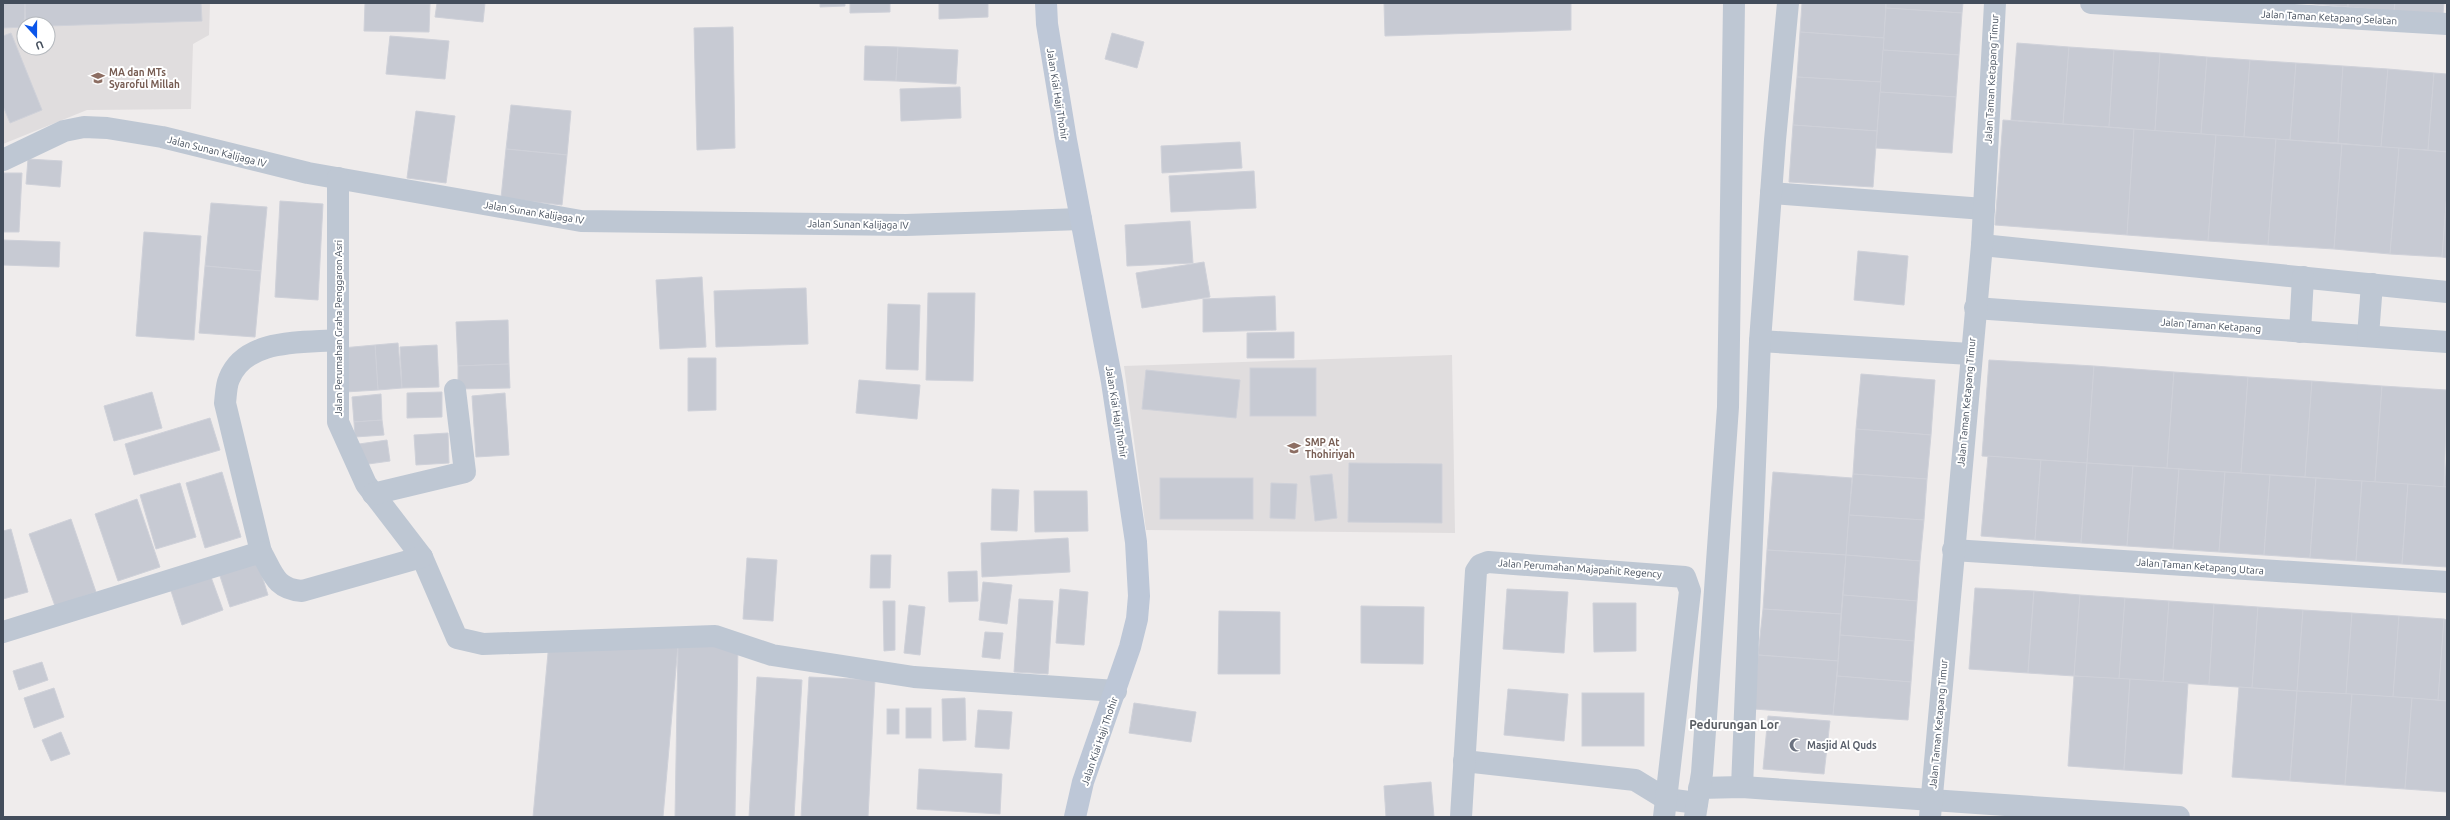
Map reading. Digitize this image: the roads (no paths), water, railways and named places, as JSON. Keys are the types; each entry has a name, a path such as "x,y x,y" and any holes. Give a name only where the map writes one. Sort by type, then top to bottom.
{"street":[{"name":"Jalan Kiai Haji Thohir","path":"1046,3 1054,70 1112,382 1129,492 1138,567 1137,619 1116,691 1083,782 1075,817"},
{"path":"1698,795 1728,407 1734,3"},
{"path":"1742,787 1760,341 1771,193 1788,3"},
{"name":"Jalan Taman Ketapang Timur","path":"1931,808 1970,354 1982,245 1996,3"},
{"name":"Jalan Taman Ketapang Selatan","path":"2090,3 2447,24"},
{"name":"Jalan Sunan Kalijaga IV","path":"3,160 64,131 84,126 107,128 162,137 338,178 581,221 906,225 1081,219"},
{"name":"Jalan Perumahan Graha Penggaron Asri","path":"338,178 338,422 366,484 422,557 457,638 483,644 715,636 732,640 772,655 914,677 1116,691"},
{"path":"1771,193 1984,209"},
{"path":"1982,245 2447,292"},
{"path":"2300,332 2303,278"},
{"path":"2368,336 2372,284"},
{"name":"Jalan Taman Ketapang","path":"1975,308 2447,342"},
{"path":"338,340 264,347 242,360 229,379 225,403 261,552 278,583 288,590 302,591 422,557"},
{"path":"1760,341 1970,354"},
{"path":"374,494 465,472 455,390"},
{"name":"Jalan Taman Ketapang Utara","path":"1953,550 2447,582"},
{"path":"3,632 261,552"},
{"name":"Jalan Perumahan Majapahit Regency","path":"1461,817 1476,571 1480,565 1488,562 1685,577 1690,590 1665,808"},
{"path":"1464,761 1635,780 1669,768 1698,795"},
{"path":"1635,780 1665,808 1698,795 1742,787 1931,808 2179,817"}],"place":[{"name":"MA dan MTs Syaroful Millah","path":"98,78"},
{"name":"SMP At Thohiriyah","path":"1294,448"},
{"name":"Masjid Al Quds","path":"1796,745"}],"district":[{"name":"Pedurungan Lor","path":"1734,725"}]}
